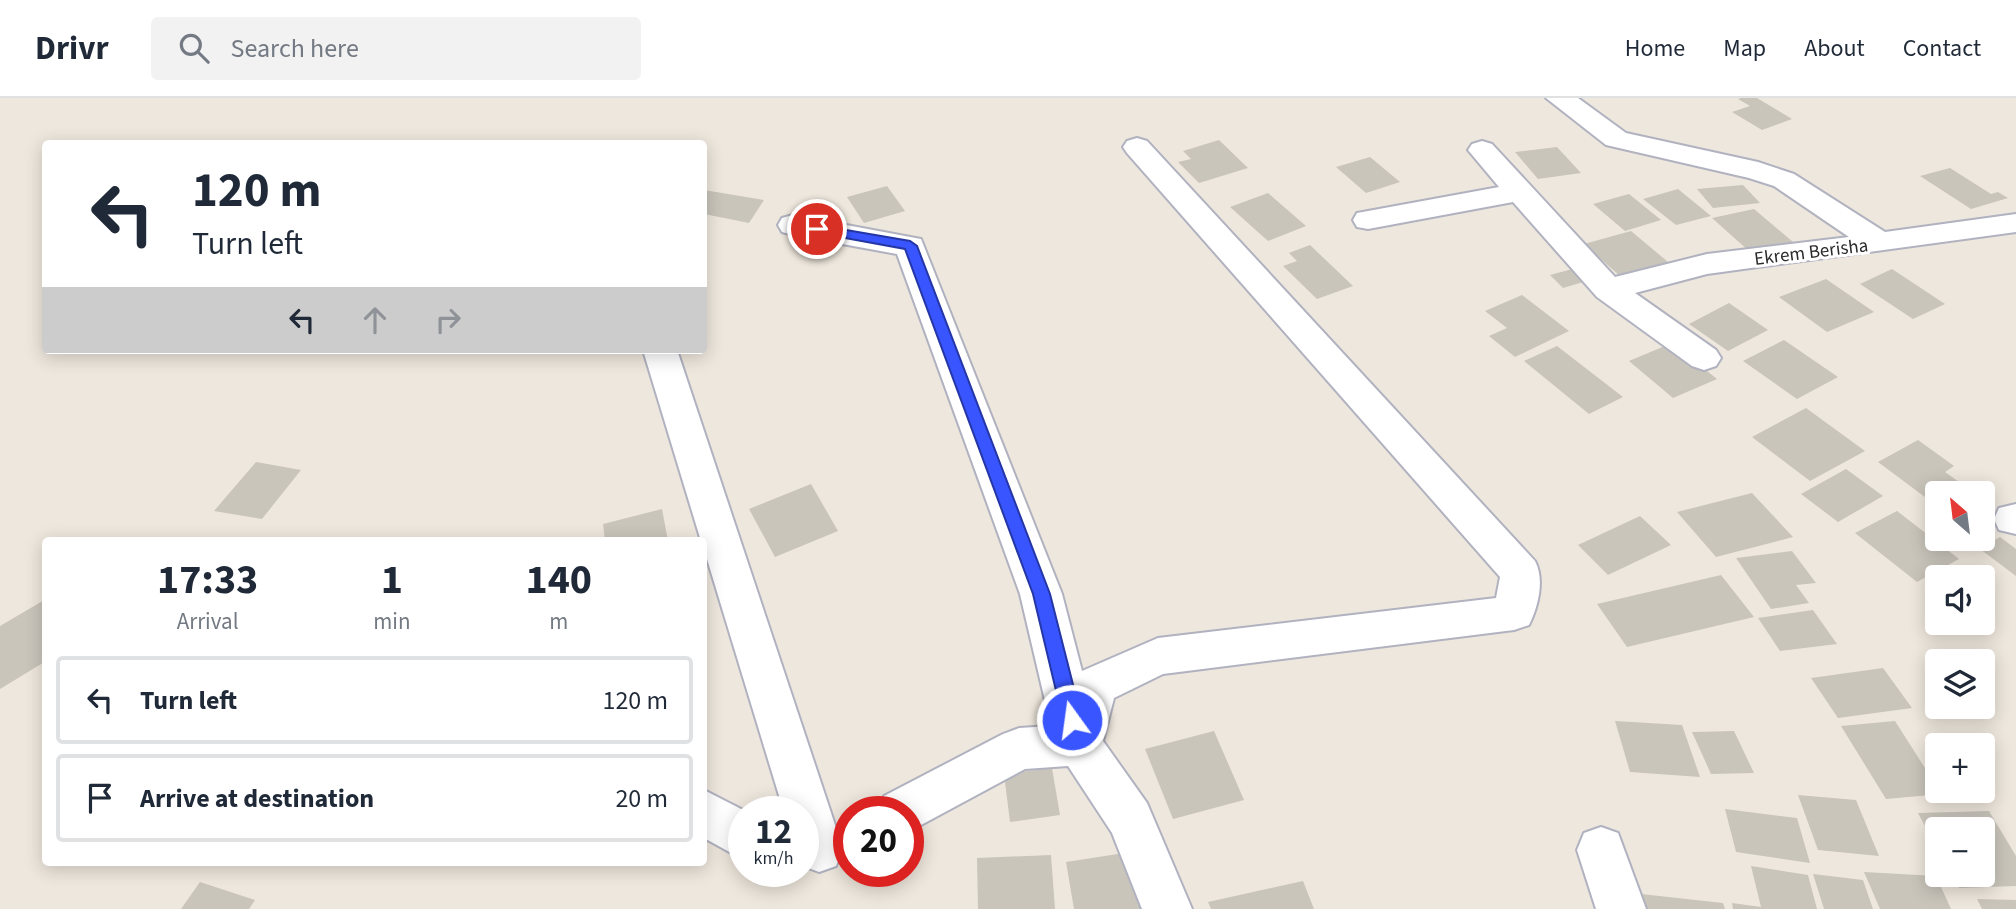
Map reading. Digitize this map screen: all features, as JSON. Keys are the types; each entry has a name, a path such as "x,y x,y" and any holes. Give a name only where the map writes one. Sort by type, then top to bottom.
{"street":[{"path":"1560,98 1616,139 1758,171 1784,180 1880,243"},
{"path":"1079,745 1095,685 1158,656 1514,612 1521,573 1137,147"},
{"path":"1482,150 1608,289 1704,358"},
{"path":"1368,220 1519,192"},
{"name":"Ekrem Berisha","path":"1608,289 1707,264 2016,223"},
{"path":"793,225 910,246 1041,594 1079,745 1130,819 1167,909"},
{"path":"661,354 824,846"},
{"path":"924,800 1019,749 1079,745"},
{"path":"707,814 728,827"},
{"path":"1601,850 1621,909"}],"building":[{"path":"1757,98 1792,119 1762,130 1732,112 1750,106 1738,99"},
{"path":"1219,140 1248,168 1199,183 1178,162 1191,159 1183,151"},
{"path":"1557,147 1581,173 1538,179 1515,152"},
{"path":"1370,157 1400,182 1366,193 1336,167"},
{"path":"1950,168 1991,194 1998,192 2008,198 1971,209 1920,176"},
{"path":"1743,185 1760,203 1713,208 1697,189"},
{"path":"887,186 905,211 864,223 847,197"},
{"path":"1678,189 1711,216 1676,225 1643,199"},
{"path":"707,190 764,200 749,223 707,215"},
{"path":"1268,193 1306,226 1268,241 1230,207"},
{"path":"1629,194 1661,220 1625,231 1593,204"},
{"path":"1754,209 1793,242 1750,252 1712,218"},
{"path":"1631,231 1668,262 1620,276 1584,244"},
{"path":"1310,245 1353,286 1317,299 1283,266 1297,261 1289,253"},
{"path":"1576,268 1590,280 1563,288 1550,275"},
{"path":"1892,269 1945,304 1913,319 1860,284"},
{"path":"1826,279 1874,312 1827,332 1779,297"},
{"path":"1522,295 1569,331 1515,357 1489,336 1507,328 1485,311"},
{"path":"1729,303 1768,330 1728,351 1689,324"},
{"path":"1784,340 1838,377 1797,399 1743,361"},
{"path":"1672,343 1717,379 1673,398 1629,361"},
{"path":"1557,346 1623,397 1589,414 1524,361"},
{"path":"1806,408 1865,451 1810,481 1752,437"},
{"path":"1918,440 1954,466 1945,472 1958,481 1925,481 1925,497 1878,462"},
{"path":"256,462 301,470 262,519 214,511"},
{"path":"1846,469 1883,496 1838,522 1801,494"},
{"path":"811,484 838,531 775,557 749,509"},
{"path":"1752,493 1793,537 1716,557 1677,512"},
{"path":"662,509 667,537 605,537 603,524"},
{"path":"1897,511 1925,533 1925,551 1949,551 1959,559 1948,565 1925,565 1925,578 1917,582 1855,533"},
{"path":"1640,516 1671,545 1608,575 1578,545"},
{"path":"2000,537 2016,549 2016,576 1983,551 1995,551 1995,540"},
{"path":"1792,551 1816,583 1796,585 1809,603 1771,609 1736,558"},
{"path":"1721,575 1754,617 1627,647 1597,604"},
{"path":"42,601 42,663 0,689 0,626"},
{"path":"1813,610 1837,644 1780,651 1758,618"},
{"path":"1883,668 1912,708 1838,718 1811,678"},
{"path":"1615,721 1682,725 1700,777 1630,772"},
{"path":"1895,721 1925,768 1925,796 1886,799 1841,726"},
{"path":"1214,731 1244,800 1173,819 1145,749"},
{"path":"1734,731 1754,773 1711,774 1692,732"},
{"path":"1052,768 1060,815 1010,822 1004,774"},
{"path":"1798,795 1856,800 1879,856 1818,850"},
{"path":"1725,809 1797,818 1810,863 1736,852"},
{"path":"1989,811 1993,817 1925,817 1925,826 1918,813"},
{"path":"1995,821 2016,856 2016,886 1995,887"},
{"path":"1137,851 1150,909 1074,909 1066,862"},
{"path":"1051,855 1055,909 978,909 977,858"},
{"path":"1751,866 1808,875 1817,909 1733,909 1732,903 1761,907"},
{"path":"1864,872 1925,875 1925,887 1941,887 1951,909 1880,909"},
{"path":"1813,874 1863,880 1873,909 1824,909"},
{"path":"1303,881 1314,909 1211,909 1208,902"},
{"path":"200,882 255,900 249,909 181,909"},
{"path":"1632,893 1723,903 1725,909 1636,909"},
{"path":"1977,899 2016,900 2016,909 1982,909"}],"route":[{"path":"817,229 910,246 1041,594 1072,720"}]}
